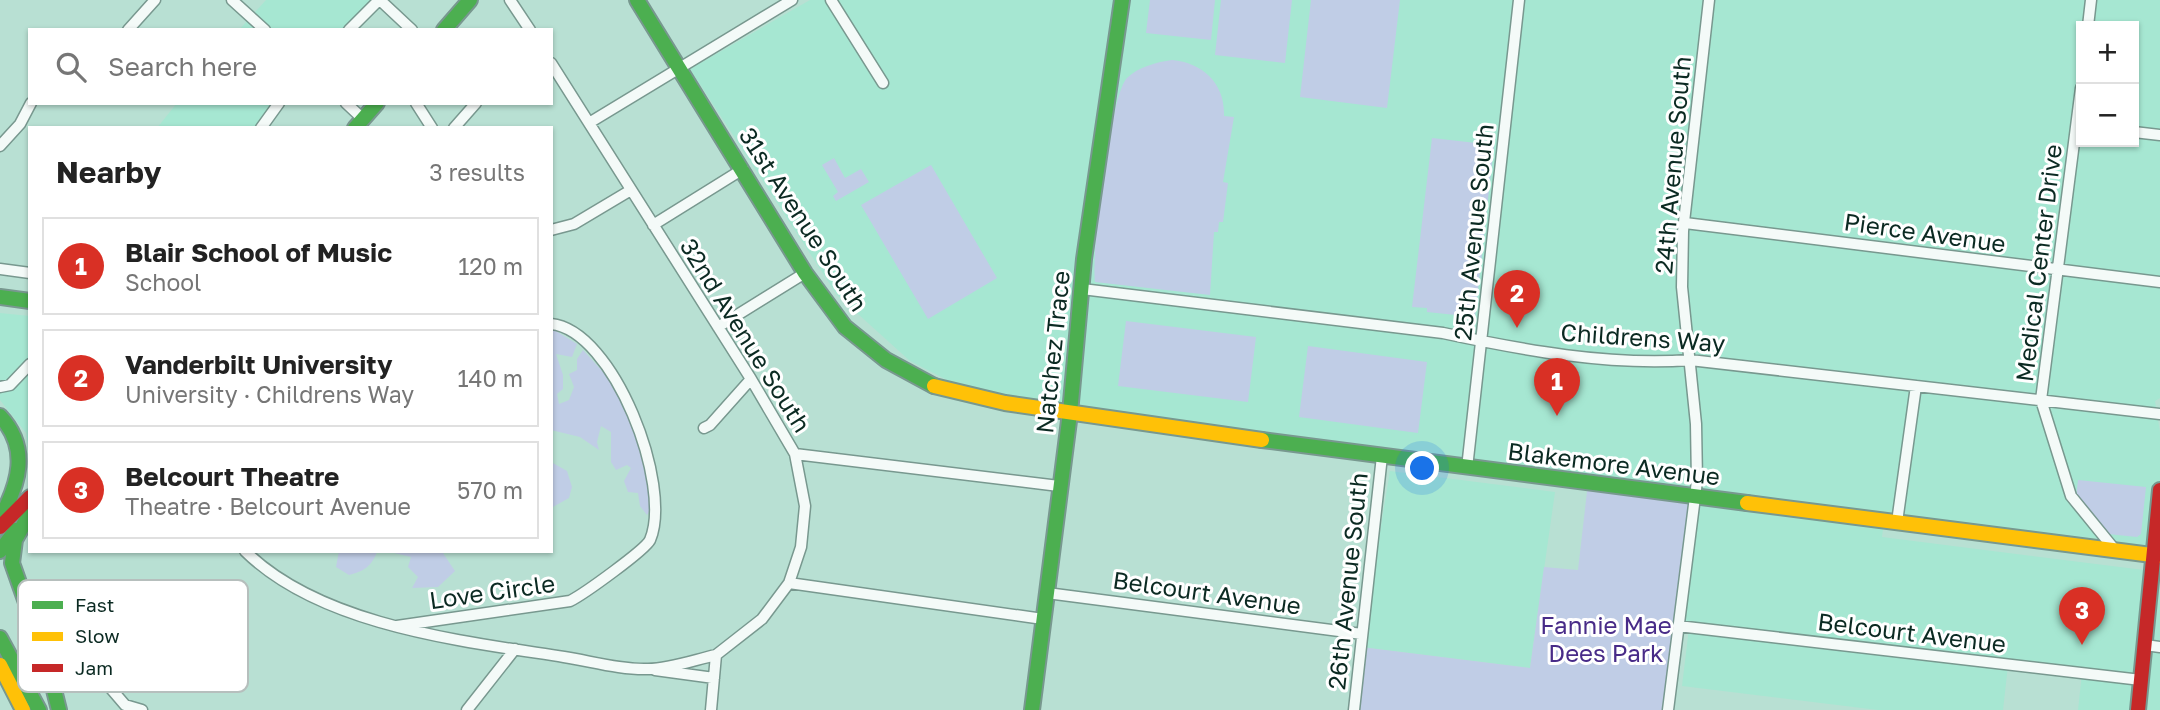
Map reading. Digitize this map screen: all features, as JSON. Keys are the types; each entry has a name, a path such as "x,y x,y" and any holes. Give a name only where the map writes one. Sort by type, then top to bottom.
{"main road":[{"path":"446,28 470,0"},
{"name":"31st Avenue South","path":"637,0 805,273 845,327 866,347 915,378 944,390 984,400 1070,413"},
{"name":"Natchez Trace","path":"1032,710 1070,413 1082,289 1122,0"},
{"path":"359,123 375,105"},
{"path":"0,297 28,301"},
{"name":"Blakemore Avenue","path":"1070,413 1467,468 2157,556"},
{"path":"0,416 13,432 20,457 15,493 0,519"},
{"path":"2138,710 2157,556 2160,491"},
{"path":"0,527 28,499"},
{"path":"0,551 28,516"},
{"path":"18,580 12,563 15,540 28,517"},
{"path":"0,638 18,671"},
{"path":"0,665 23,710"},
{"path":"29,692 39,710"},
{"path":"54,692 59,710"}],"street":[{"path":"130,28 155,0"},
{"path":"232,0 263,28"},
{"path":"242,8 250,0"},
{"path":"351,28 379,0 410,28"},
{"path":"510,0 529,28"},
{"path":"589,123 792,0"},
{"path":"831,0 883,83"},
{"name":"25th Avenue South","path":"1467,468 1519,0"},
{"name":"24th Avenue South","path":"1668,710 1695,496 1696,424 1682,287 1685,223 1709,0"},
{"path":"2089,21 2091,0"},
{"name":"32nd Avenue South","path":"553,66 751,379 795,454 805,506 801,547 789,583 762,619 716,655"},
{"path":"0,146 20,124 30,105"},
{"path":"262,126 278,105"},
{"path":"347,105 359,123"},
{"path":"417,105 431,126"},
{"path":"456,126 474,105"},
{"name":"Medical Center Drive","path":"2076,128 2041,400 2071,496 2115,551"},
{"path":"2139,133 2160,135"},
{"path":"653,225 743,169"},
{"path":"553,229 574,224 631,190"},
{"name":"Pierce Avenue","path":"1685,223 2160,282"},
{"path":"0,269 28,272"},
{"path":"718,327 805,273"},
{"name":"Childrens Way","path":"1082,289 1443,333 1482,343 1652,363 1690,360 2160,414"},
{"name":"Love Circle","path":"397,626 570,601 590,591 627,558 645,548 651,539 656,509 644,440 633,408 611,373 581,336 565,325 553,324"},
{"path":"0,387 10,385 28,366"},
{"path":"705,428 751,379"},
{"path":"1897,522 1916,386"},
{"path":"795,454 1059,486"},
{"name":"26th Avenue South","path":"1354,710 1382,456"},
{"path":"248,553 299,591 341,609 397,626 514,649 714,678"},
{"path":"789,583 1044,619"},
{"name":"Belcourt Avenue","path":"1047,593 1362,634"},
{"name":"Belcourt Avenue","path":"1678,626 2141,680"},
{"path":"2145,645 2160,647"},
{"path":"467,710 514,649"},
{"path":"648,669 716,655 711,710"},
{"path":"112,692 124,707 142,710"}],"shaded area":[{"path":"266,0 371,0 344,28 241,28"},
{"path":"810,0 2160,0 2160,398 2155,401 2160,432 2160,493 2153,556 1884,521 1882,537 2160,572 2160,710 2078,710 2082,673 2008,665 2003,710 1878,710 1682,686 1689,628 1678,626 1695,497 1070,413 951,382 910,361 837,295 690,69"},
{"path":"175,105 273,105 257,126 159,126"},
{"path":"0,313 28,316 28,445 26,433 0,400"},
{"path":"1390,471 1555,492 1530,668 1361,647"}],"green space":[{"path":"1150,0 1215,0 1211,40 1146,33"},
{"path":"1221,0 1292,0 1285,63 1215,55"},
{"path":"1311,0 1400,0 1387,108 1300,97"},
{"path":"1172,60 1193,65 1210,77 1221,94 1224,116 1234,117 1223,182 1228,183 1223,222 1219,222 1218,232 1214,232 1210,295 1095,282 1103,176 1114,113 1121,91 1127,78 1137,71"},
{"path":"1432,138 1494,145 1475,317 1427,312 1427,308 1412,307"},
{"path":"834,158 845,178 861,169 869,182 836,201 833,196 838,192 822,165"},
{"path":"931,165 997,278 928,319 861,205"},
{"path":"1126,321 1256,337 1248,402 1118,386"},
{"path":"553,329 577,344 572,357 556,354 563,375 563,389 557,394 559,404 569,400 574,387 569,374 577,370 577,359 583,350 614,384 635,421 652,507 647,515 640,506 638,493 628,492 624,481 631,468 627,465 616,470 611,462 611,432 601,426 597,442 599,450 580,437 553,430"},
{"path":"1308,346 1427,362 1418,433 1299,417"},
{"path":"553,463 567,471 572,487 569,498 553,507"},
{"path":"2078,480 2146,487 2141,534 2137,537 2108,534 2076,497"},
{"name":"Fannie Mae Dees Park","path":"1588,483 1695,496 1668,710 1354,710 1361,647 1530,668 1544,567 1578,570"},
{"path":"339,553 376,553 366,568 359,572 349,575 336,567"},
{"path":"394,553 443,553 455,571 438,587 412,588 418,577 408,567 411,557"}],"traffic: fast":[{"path":"446,28 470,0"},
{"path":"637,0 805,273 845,327 886,360 934,386"},
{"path":"1032,710 1070,413 1084,259 1122,0"},
{"path":"357,126 375,105"},
{"path":"0,297 28,301"},
{"path":"0,416 9,428 18,453 16,479 0,519"},
{"path":"1262,440 1747,503"},
{"path":"18,580 12,563 15,540 28,517"},
{"path":"0,551 16,530"},
{"path":"0,638 18,671"},
{"path":"29,692 39,710"},
{"path":"54,692 59,710"}],"traffic: slow":[{"path":"934,386 1005,403 1262,440"},
{"path":"1747,503 2160,556"},
{"path":"0,665 23,710"}],"traffic: jam":[{"path":"2138,710 2160,490"},
{"path":"0,527 28,499"}],"place":[{"name":"Vanderbilt University","path":"1517,328"},
{"name":"Blair School of Music","path":"1557,416"},
{"name":"Belcourt Theatre","path":"2082,645"}]}
